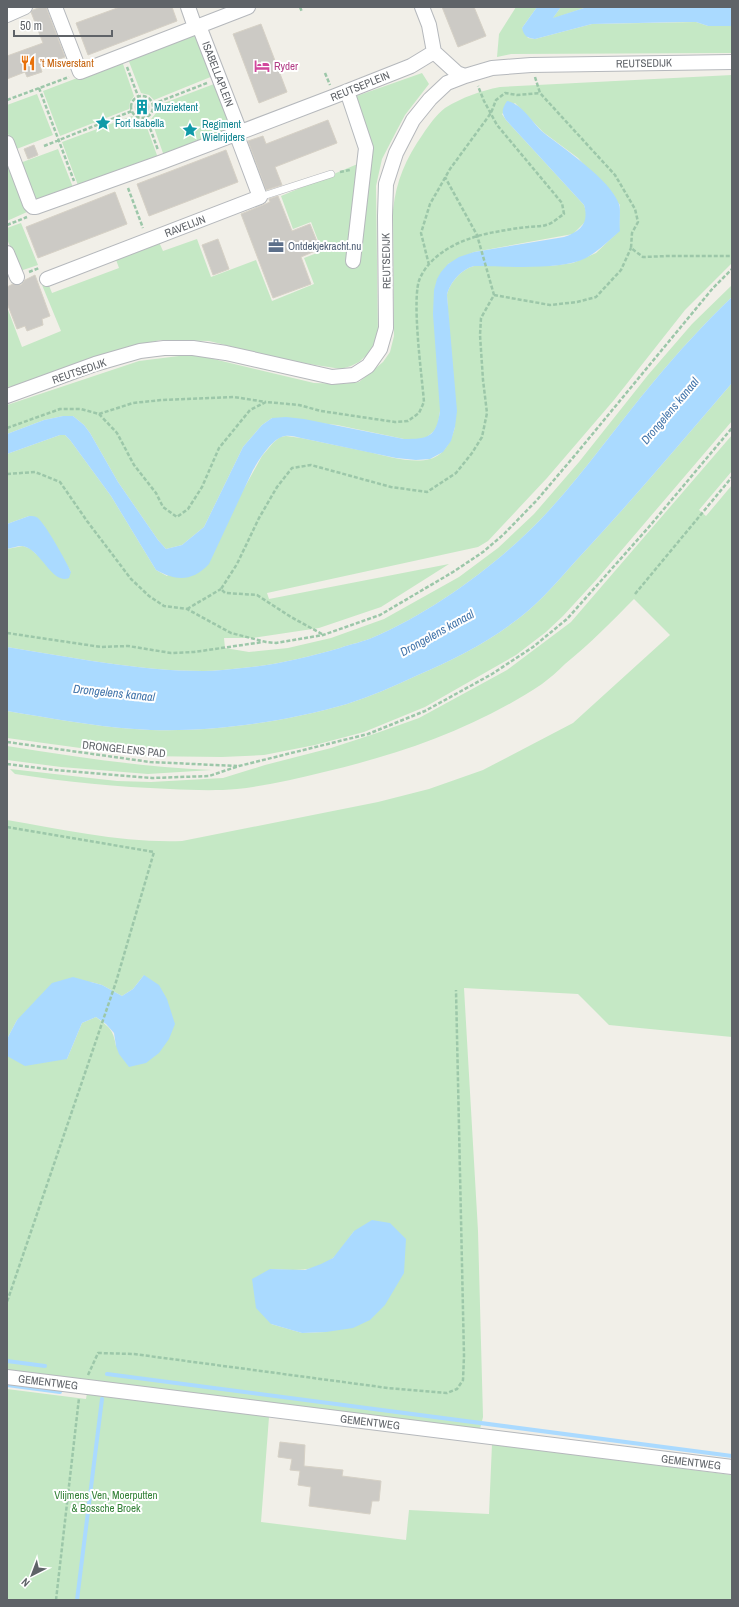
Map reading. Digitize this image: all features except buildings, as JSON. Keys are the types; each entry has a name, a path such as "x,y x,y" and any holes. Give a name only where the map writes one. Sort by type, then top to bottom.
{"street":[{"path":"7,15 25,7"},
{"path":"55,7 80,72 248,7"},
{"name":"ISABELLAPLEIN","path":"188,7 220,78 238,133"},
{"path":"422,7 429,25 434,52 457,73 465,76"},
{"name":"REUTSEPLEIN","path":"238,133 411,66 434,52"},
{"name":"REUTSEDIJK","path":"7,396 103,362 140,351 164,348 193,348 226,353 332,377 354,375 368,366 380,349 386,328 386,184 396,153 413,120 430,99 447,83 492,68 532,65 732,62"},
{"path":"347,91 366,148 353,261"},
{"path":"7,143 30,204 33,207 36,207 238,133 260,197"},
{"name":"RAVELIJN","path":"47,279 260,197"},
{"path":"7,253 17,277"},
{"name":"GEMENTWEG","path":"7,1377 732,1467"}],"lane":[{"path":"260,197 331,174"}],"path":[{"path":"300,7 302,12"},
{"path":"123,56 138,96"},
{"path":"7,100 80,72"},
{"path":"99,414 133,403 234,397 266,402 299,404 321,411 395,422 408,421 419,413 424,402 417,315 417,295 420,278 439,255 456,243 477,235 547,225 564,214 562,203 548,184 497,125 484,101 479,86 465,76"},
{"path":"153,104 220,78"},
{"path":"39,88 79,192"},
{"path":"429,266 421,232 430,204 445,177 490,112 496,100 505,93 517,95 540,93 615,175 635,208 638,222 632,233 631,248 621,270 596,297 577,302 550,305 494,295"},
{"path":"138,96 146,96 150,98 153,104 152,112 146,117 137,116 132,111 132,104 138,96"},
{"path":"44,146 132,111"},
{"path":"146,117 162,162"},
{"path":"331,174 365,166"},
{"path":"124,176 148,240"},
{"path":"187,610 221,589 237,564 259,518 277,487 292,468 311,465 391,487 427,492 456,473 472,453 482,437 487,413 480,335 481,318 494,295 477,235 445,177"},
{"path":"7,225 32,215 33,207"},
{"path":"631,248 643,257 732,256"},
{"path":"7,474 35,472 60,482 87,521 131,579 149,596 164,606 187,610 231,632 266,642 276,643 323,635 380,615 453,572 483,552 504,534 537,500 713,288 732,269"},
{"path":"7,428 60,409 81,409 99,414 117,433 134,466 156,493 163,507 177,517 188,509 202,487 219,448 250,410 266,402"},
{"path":"7,764 70,772 152,778 209,776 239,766 368,734 424,711 492,674 533,647 567,620 648,528 732,428"},
{"path":"635,594 732,477"},
{"path":"221,589 226,593 257,595 323,635"},
{"path":"7,633 101,647 128,646 171,653 194,652 266,642"},
{"name":"DRONGELENS PAD","path":"7,742 150,762 239,766"},
{"path":"7,827 154,852 116,982 99,1028 7,1302"},
{"path":"56,1600 80,1394 98,1352 134,1354 388,1388 447,1393 457,1389 463,1380 464,1356 456,990"}],"green space":[{"path":"516,7 537,7 522,28 528,38 535,39 592,24 696,22 708,26 732,26 732,53 511,54 497,57 499,34"},
{"path":"561,7 587,7 552,19"},
{"path":"196,34 213,76 154,100 149,95 141,93 128,59"},
{"path":"122,61 134,96 130,102 129,109 60,136 43,91"},
{"path":"422,73 429,84 405,115 397,130 382,159 376,186 378,337 372,350 359,362 341,369 290,361 209,341 160,340 135,346 16,386 7,387 7,307 22,347 61,331 42,285 48,283 52,293 119,268 115,257 159,242 163,251 197,239 211,277 256,260 272,301 314,284 304,258 322,251 311,222 293,229 281,196 360,163 351,98"},
{"path":"732,75 732,263 685,310 614,400 547,478 488,541 478,547 267,593 269,599 449,564 381,607 319,628 252,638 224,638 225,648 249,652 288,648 331,638 384,619 459,577 498,548 534,514 579,462 648,375 692,324 732,285 732,297 692,337 664,369 556,503 524,536 484,570 441,601 396,627 374,637 340,648 267,665 213,671 154,669 105,663 7,647 7,549 23,546 71,572 44,526 29,516 7,524 7,454 60,435 65,435 111,496 156,570 167,576 241,494 262,456 280,437 286,436 301,438 416,461 430,459 440,454 447,447 455,427 447,295 451,285 461,273 474,266 551,266 573,263 596,253 619,231 620,205 578,158 543,132 515,103 502,114 584,205 587,215 585,222 573,234 474,252 448,264 440,411 438,424 434,431 427,437 420,439 404,439 337,425 272,418 262,425 243,447 204,527 182,545 166,549 158,540 118,482 90,433 84,425 73,416 63,416 44,420 7,434 7,405 139,361 179,356 201,356 314,383 342,384 359,382 383,362 390,352 394,336 393,210 399,180 417,143 433,120 445,108 472,95 500,87"},
{"path":"214,84 234,127 164,156 151,119 156,113 156,106"},
{"path":"37,94 53,135 14,150 7,131 7,105"},
{"path":"132,116 137,120 145,122 158,158 79,188 62,142"},
{"path":"58,149 74,190 35,205 20,163"},
{"path":"10,165 27,212 7,221 7,166"},
{"path":"21,223 38,265 20,271 7,239 7,228"},
{"path":"732,383 732,421 597,579 563,616 546,632 516,655 425,707 364,732 315,745 264,755 222,757 139,756 7,738 7,711 70,722 134,729 187,730 242,726 269,722 322,711 365,698 448,662 503,630 529,610 544,596 604,530"},
{"path":"732,435 732,471 699,510 706,516 732,485 732,1037 609,1025 578,994 464,988 478,1231 483,1417 480,1429 7,1371 7,1056 67,1059 82,1023 96,1017 110,1029 114,1036 116,1046 144,975 133,989 122,996 102,985 91,982 17,1020 7,1039 7,820 72,832 116,838 182,841 378,802 429,789 483,770 573,723 670,635 634,599 592,640 542,684 491,714 437,738 409,748 353,765 280,782 229,790 151,788 92,784 34,777 15,774 10,769 117,781 151,782 223,778 265,765 331,748 419,718 507,670 571,622","holes":["354,1231 326,1332 302,1333 271,1324 270,1269 303,1270 326,1263 336,1255"]},
{"path":"7,746 160,767 212,770 148,774 61,767 7,760"},
{"name":"Vlijmens Ven, Moerputten & Bossche Broek","path":"7,1389 86,1399 87,1393 269,1417 261,1522 406,1540 409,1510 489,1514 492,1444 732,1475 732,1600 7,1600"}],"water":[{"path":"537,7 561,7 553,18 587,7 732,7 732,26 708,26 696,22 592,24 535,39 526,36 522,28"},
{"path":"507,101 523,110 544,133 586,165 614,194 620,206 620,231 595,252 586,258 575,262 562,265 532,267 474,266 465,270 457,277 451,285 447,295 457,411 451,441 443,452 430,459 416,460 396,458 293,436 280,438 266,450 253,470 209,564 196,574 184,578 177,578 163,574 156,570 111,496 65,435 60,435 7,454 7,434 44,420 63,416 73,416 84,425 90,433 118,482 158,540 166,549 182,545 204,527 243,447 262,425 272,418 286,417 304,419 404,439 420,438 430,435 436,426 440,411 433,314 434,290 441,272 448,264 459,257 474,252 570,235 580,229 585,221 586,216 584,205 506,120 503,115 503,110"},
{"name":"Drongelens kanaal","path":"732,297 732,383 604,530 544,596 529,610 503,630 476,647 448,662 401,683 347,704 296,717 242,726 187,730 118,728 7,711 7,647 154,669 203,671 218,670 280,663 340,648 374,637 418,615 463,586 484,570 524,536 541,519 571,486 664,369 692,337"},
{"path":"29,516 35,516 38,518 51,535 71,572 69,578 63,579 57,576 29,548 22,546 7,549 7,524"},
{"path":"144,975 159,985 167,999 175,1024 169,1039 159,1053 146,1063 129,1067 119,1054 114,1033 106,1024 96,1017 82,1023 67,1059 25,1066 7,1056 7,1039 17,1020 52,983 73,977 102,985 122,996 133,989"},
{"path":"372,1220 390,1223 406,1239 404,1273 385,1305 370,1320 353,1328 326,1332 302,1333 271,1324 256,1308 252,1279 270,1269 305,1270 321,1264 333,1258 354,1231"}],"waterway":[{"path":"7,1361 45,1366"},
{"path":"107,1374 732,1456"},
{"path":"7,1385 60,1392"},
{"path":"77,1600 102,1399"}],"place":[{"name":"’t Misverstant","path":"28,63"},
{"name":"Ryder","path":"262,66"},
{"name":"Muziektent","path":"142,107"},
{"name":"Fort Isabella","path":"103,123"},
{"name":"Regiment Wielrijders","path":"190,130"},
{"name":"Ontdekjekracht.nu","path":"276,246"}]}
